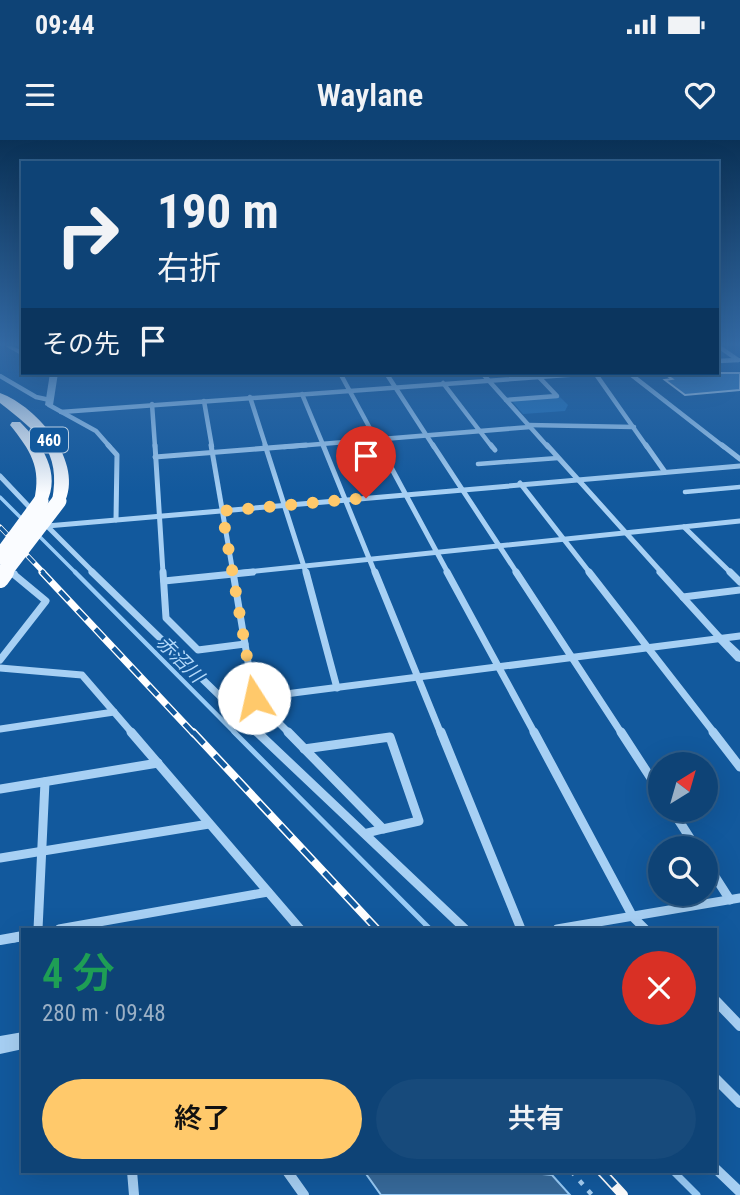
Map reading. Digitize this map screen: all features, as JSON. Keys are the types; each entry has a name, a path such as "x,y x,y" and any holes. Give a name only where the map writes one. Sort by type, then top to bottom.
{"highway":[{"name":"460","path":"0,397 32,422 57,450 64,475 59,500 0,579"},
{"name":"460","path":"0,412 32,442 40,454 46,479 41,500 0,557"}],"street":[{"path":"33,395 96,430 117,455 116,520"},
{"path":"49,402 50,395"},
{"path":"61,412 281,395"},
{"path":"303,395 521,928"},
{"path":"352,395 633,917 644,928"},
{"path":"401,395 648,774"},
{"path":"453,395 495,450"},
{"path":"502,395 740,659"},
{"path":"506,400 556,395"},
{"path":"611,395 665,472"},
{"path":"658,395 740,459"},
{"path":"250,397 304,566 337,688"},
{"path":"204,401 254,698 383,829"},
{"path":"152,404 166,618 198,650 245,644"},
{"path":"155,457 529,426 634,427"},
{"path":"47,526 577,478 740,466"},
{"path":"0,476 162,642 367,833 463,928"},
{"path":"520,484 567,539 740,767"},
{"path":"164,581 740,521"},
{"path":"684,527 740,582"},
{"path":"0,566 18,575 46,601 0,660"},
{"path":"684,597 740,590"},
{"path":"254,698 740,636"},
{"path":"0,668 82,675 299,928"},
{"path":"0,729 114,712"},
{"path":"304,749 390,737 419,821 367,833"},
{"path":"0,789 158,763"},
{"path":"38,928 45,782"},
{"path":"0,858 209,824"},
{"path":"567,928 735,899 718,878"},
{"path":"65,928 268,892"},
{"path":"0,940 21,936"},
{"path":"717,1002 740,1026"},
{"path":"0,1045 21,1040"},
{"path":"717,1080 740,1104"},
{"path":"717,1170 740,1192"},
{"path":"132,1173 134,1195"},
{"path":"288,1173 304,1195"}],"lane":[{"path":"478,464 558,458"},
{"path":"685,492 740,487"}],"path":[{"path":"573,1173 592,1195"}],"shaded area":[{"path":"559,396 568,405 565,411 523,414 511,400"},
{"path":"365,1173 552,1175 570,1195 381,1195"}],"waterway":[{"name":"赤沼川","path":"0,497 22,519"},
{"name":"赤沼川","path":"38,535 75,572"},
{"name":"赤沼川","path":"75,572 236,734"},
{"name":"赤沼川","path":"234,732 429,928"},
{"name":"赤沼川","path":"675,1173 697,1195"}],"railway":[{"path":"0,527 44,573"},
{"path":"42,572 194,734"},
{"path":"193,732 376,928"},
{"path":"603,1173 623,1195"}],"route":[{"path":"254,698 222,511 366,498"}]}
